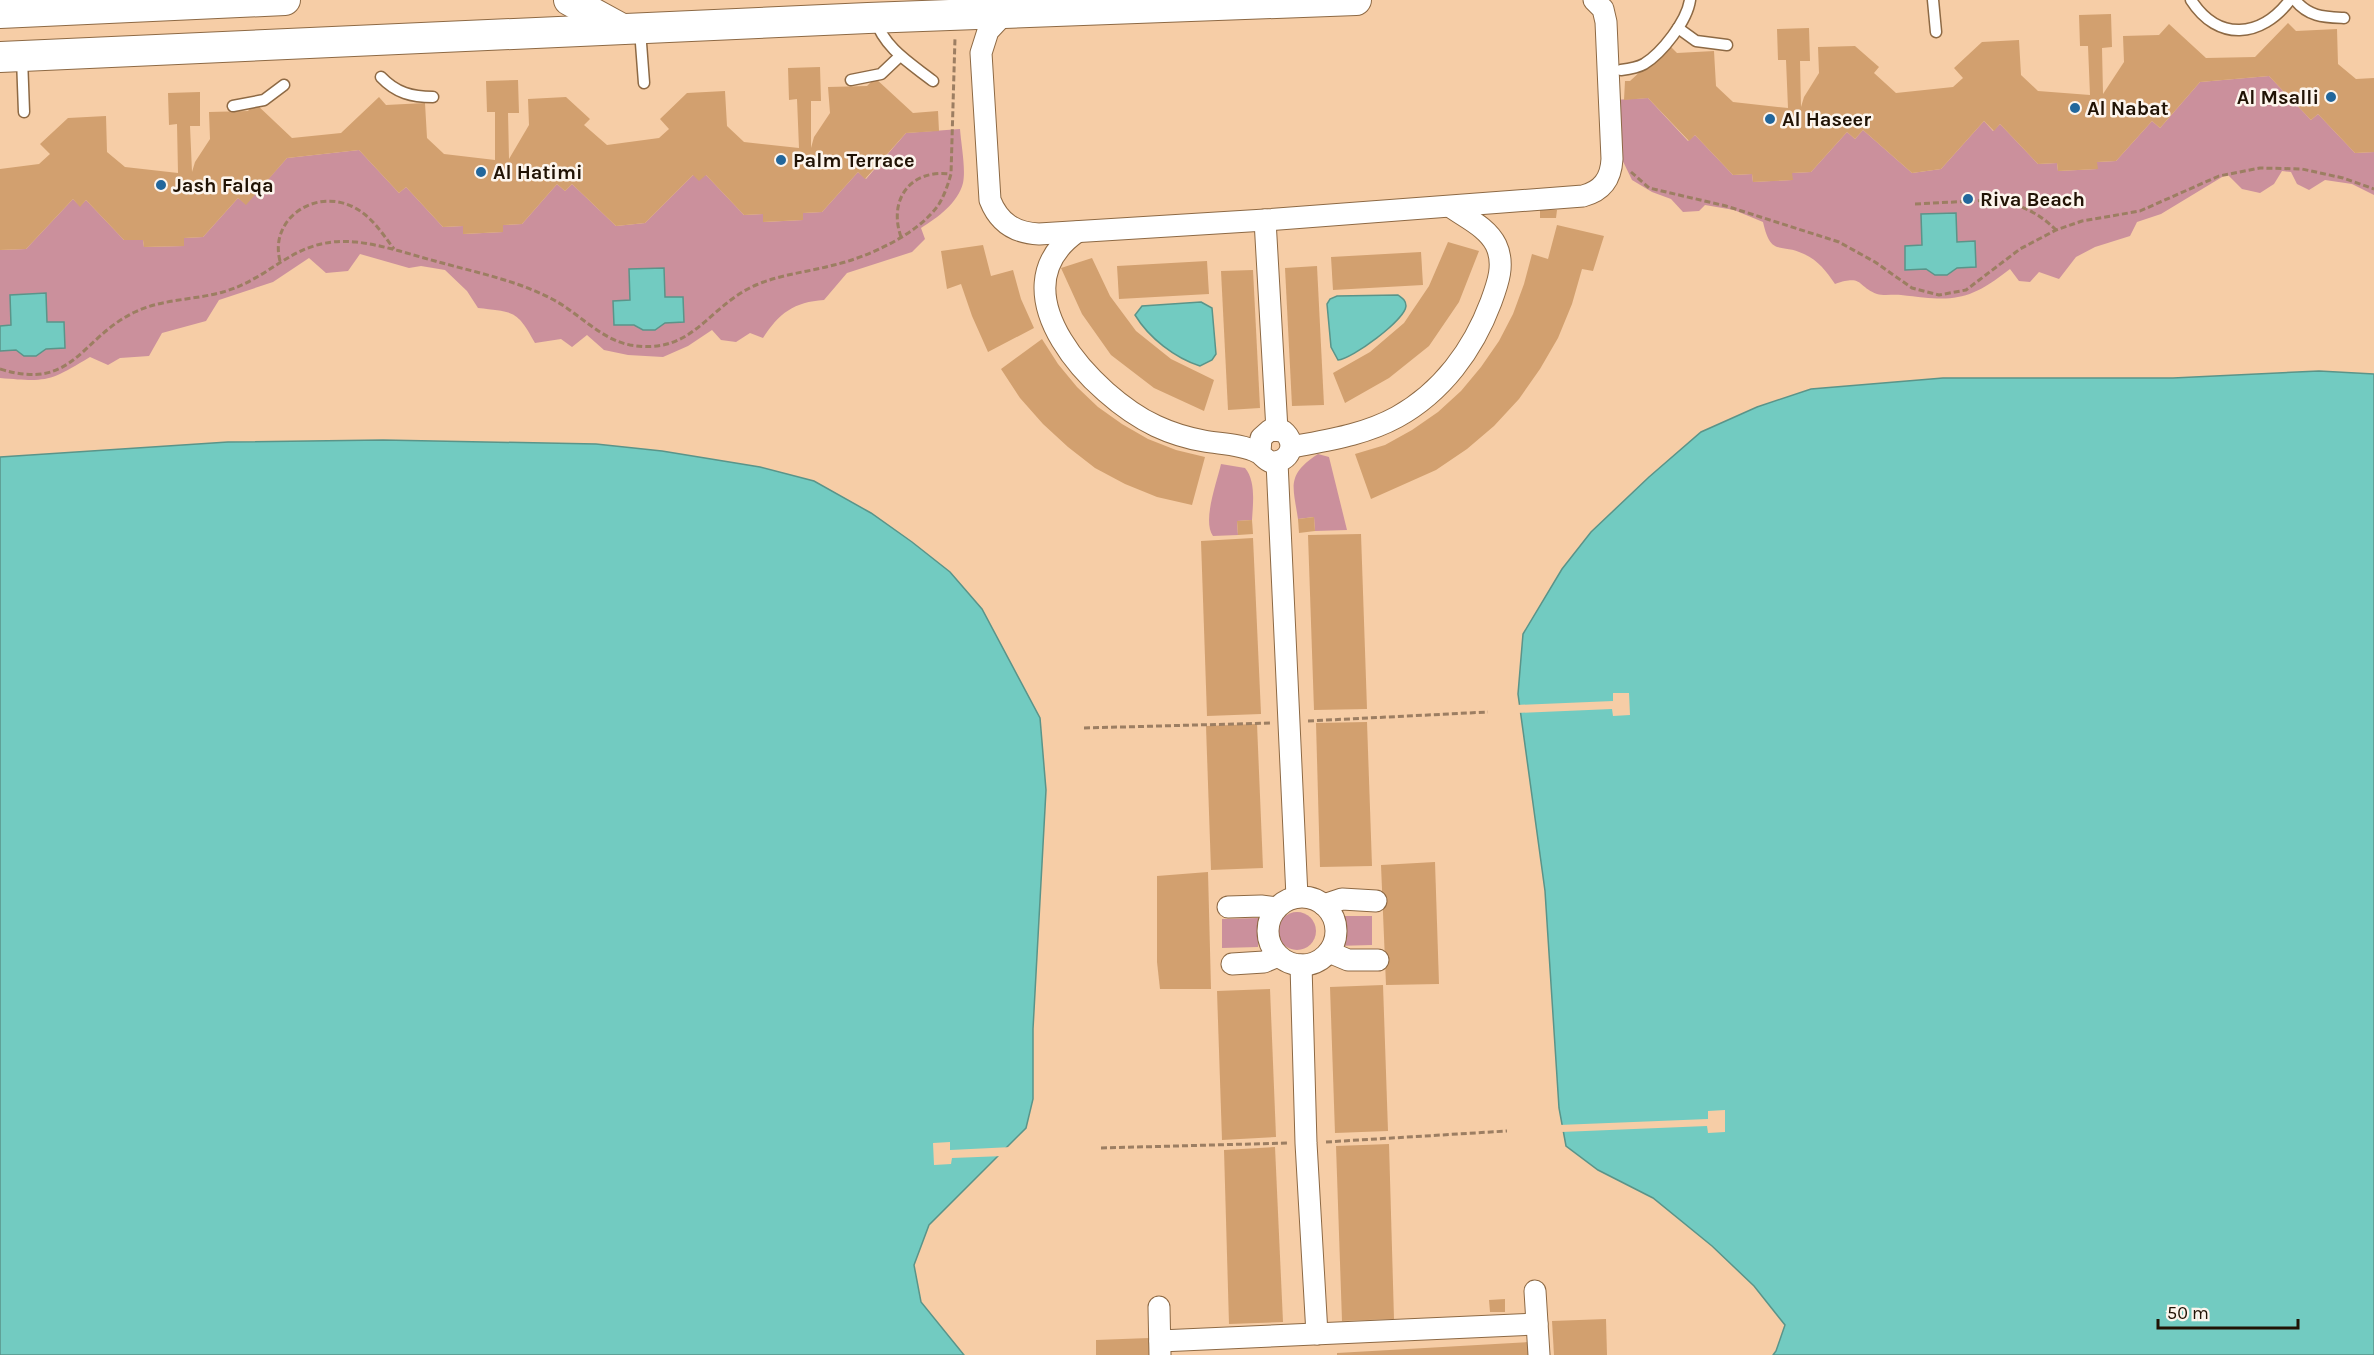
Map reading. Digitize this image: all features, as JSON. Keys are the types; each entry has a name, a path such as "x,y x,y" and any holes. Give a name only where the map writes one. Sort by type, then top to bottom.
{"street":[{"path":"0,13 285,0"},
{"path":"569,0 631,29"},
{"path":"11,56 875,18 1356,0"},
{"path":"1004,14 988,31 981,53 990,200 1000,219 1018,231 1039,234 1451,207 1582,196 1595,192 1604,184 1611,172 1612,159 1607,27 1602,9 1594,0"},
{"path":"75,53 139,6"},
{"path":"1292,447 1354,435 1398,416 1437,388 1467,351 1479,330 1497,287 1501,273 1500,258 1496,245 1488,233 1451,207"},
{"path":"1265,220 1277,430"},
{"path":"1077,232 1055,253 1047,272 1044,292 1054,325 1080,366 1115,400 1156,426 1202,441 1235,446 1269,457 1287,458 1292,447 1288,435 1277,430 1265,433 1261,438 1269,457 1290,722 1297,897"},
{"path":"1297,897 1308,897 1324,905 1334,918 1336,929 1335,940 1329,952 1312,964 1301,965 1288,963 1278,956 1270,945 1268,933 1269,921 1276,908 1284,901 1297,897"},
{"path":"1324,905 1342,899 1376,901"},
{"path":"1228,907 1276,908"},
{"path":"1329,952 1348,960 1378,960"},
{"path":"1232,964 1264,962 1278,956"},
{"path":"1301,965 1306,1143 1317,1334"},
{"path":"1535,1291 1539,1355"},
{"path":"1159,1307 1160,1348 1317,1334 1537,1324"}],"lane":[{"path":"1621,70 1647,62 1678,28 1686,15 1690,0"},
{"path":"1934,0 1936,32"},
{"path":"2190,0 2207,20 2218,26 2243,30 2267,23 2277,16 2290,0"},
{"path":"2295,0 2310,13 2322,17 2344,18"},
{"path":"875,18 887,43 933,81"},
{"path":"1678,28 1696,40 1727,45"},
{"path":"631,29 644,83"},
{"path":"11,56 24,112"},
{"path":"851,80 881,74 900,56"},
{"path":"381,77 403,93 433,97"},
{"path":"233,106 264,100 284,85"}],"path":[{"path":"0,369 17,374 36,375 55,371 73,363 113,324 138,311 231,289 253,279 297,251 336,242 356,242 395,250 518,284 562,304 614,339 627,344 656,346 676,341 696,331 734,297 753,286 774,278 853,260 902,237 929,217 947,189 951,174 956,15"},
{"path":"1627,165 1638,181 1648,188 1709,201 1820,235 1858,251 1912,288 1939,295 1966,290 2020,249 2056,230 2082,221 2140,211 2219,176 2250,169 2282,167 2343,178 2374,189"},
{"path":"902,237 897,225 896,212 899,200 906,189 926,175 938,172 951,174"},
{"path":"1915,204 1993,200 2005,202 2027,209 2056,230"},
{"path":"280,261 277,250 278,239 289,219 308,206 329,201 341,202 361,212 395,250"},
{"path":"1084,728 1290,722 1488,712"},
{"path":"1101,1148 1306,1143 1507,1131"}],"shaded area":[{"path":"2269,76 2311,120 2318,114 2355,153 2374,152 2374,195 2352,184 2325,180 2309,190 2297,184 2291,172 2282,171 2274,184 2260,193 2242,189 2227,174 2161,214 2137,222 2130,236 2095,247 2076,257 2059,279 2039,272 2030,282 2019,281 2010,269 1970,294 1947,298 1880,295 1851,280 1835,284 1814,260 1796,251 1773,245 1763,222 1734,210 1705,205 1699,211 1683,212 1671,199 1652,192 1632,180 1617,149 1613,100 1648,98 1688,141 1695,135 1733,175 1752,174 1753,182 1792,180 1792,173 1811,172 1847,132 1855,139 1863,130 1912,173 1941,169 1984,121 1993,131 2000,124 2038,164 2057,163 2058,171 2097,169 2097,162 2116,161 2152,121 2160,128 2200,82"},
{"path":"960,129 964,164 963,183 952,203 940,215 921,228 925,239 912,252 847,273 824,300 804,303 788,310 763,338 750,333 736,342 721,340 712,330 688,346 663,357 628,355 604,350 587,335 572,347 561,339 535,343 519,318 507,312 478,308 467,291 445,270 421,266 409,268 360,254 348,271 326,273 309,258 273,282 219,300 206,321 162,333 149,356 120,358 108,365 90,357 56,376 38,380 0,378 0,250 26,249 73,199 80,206 86,200 124,240 143,240 144,247 184,246 184,238 203,237 238,198 246,204 287,158 359,150 399,193 406,187 443,227 463,226 463,234 503,232 503,225 522,224 557,184 565,191 572,184 616,226 645,223 693,175 706,175 744,215 763,214 764,222 803,220 803,213 822,212 858,172 866,179 906,133"},
{"path":"1318,454 1329,457 1347,530 1315,531 1314,517 1298,519 1294,489 1296,475 1308,461"},
{"path":"1221,464 1245,468 1251,479 1252,520 1237,521 1238,535 1213,536 1210,529 1210,511"},
{"path":"1297,912 1311,917 1316,931 1311,945 1297,950 1283,945 1278,931 1283,917"},
{"path":"1335,916 1372,916 1372,945 1336,946"},
{"path":"1258,918 1258,947 1222,948 1222,919"}],"water":[{"path":"1956,213 1957,242 1975,241 1976,267 1957,268 1947,275 1935,275 1926,269 1905,270 1905,246 1922,245 1921,214"},
{"path":"664,268 665,297 683,297 684,322 665,323 655,330 643,330 634,325 614,325 613,301 630,300 629,269"},
{"path":"46,293 47,322 64,322 65,348 46,349 36,356 24,356 16,350 0,351 0,326 11,325 10,295"},
{"path":"1398,295 1405,301 1406,306 1397,320 1365,346 1338,360 1331,347 1327,304 1330,299 1337,296"},
{"path":"1201,302 1212,308 1216,354 1212,360 1200,366 1181,358 1163,346 1135,315 1142,306"},
{"path":"2319,371 2374,374 2374,1355 1773,1355 1785,1325 1754,1286 1712,1246 1653,1198 1598,1170 1566,1146 1559,1108 1545,891 1518,694 1523,634 1562,569 1591,532 1701,432 1757,407 1811,389 1943,378 2173,378"},
{"path":"383,440 596,444 662,451 760,467 814,481 871,513 912,542 950,572 982,609 1040,718 1046,790 1033,1029 1033,1099 1026,1128 929,1225 914,1265 921,1302 964,1355 0,1355 0,457 228,442"}],"pier":[{"path":"1613,693 1629,693 1630,715 1613,716 1612,709 1517,713 1516,705 1613,701"},
{"path":"1725,1110 1725,1132 1708,1133 1707,1126 1561,1132 1559,1125 1708,1119 1708,1111"},
{"path":"950,1142 950,1150 1012,1147 1004,1156 952,1158 951,1164 934,1165 933,1143"}],"building":[{"path":"2111,14 2112,47 2102,48 2103,94 2124,62 2123,36 2159,35 2169,24 2206,58 2255,57 2288,23 2296,31 2337,29 2338,64 2356,79 2374,78 2374,152 2355,153 2318,114 2311,120 2269,76 2200,82 2160,128 2152,121 2116,161 2097,162 2098,169 2058,171 2057,163 2038,164 2000,124 1994,131 1984,121 1941,169 1912,173 1863,130 1855,139 1847,132 1811,172 1792,173 1793,180 1753,182 1752,174 1733,175 1695,135 1689,141 1648,98 1624,100 1625,81 1630,81 1669,45 1677,53 1714,51 1716,86 1733,102 1788,108 1786,60 1778,60 1777,29 1809,28 1810,61 1800,61 1801,107 1804,97 1819,73 1818,47 1855,46 1879,67 1874,73 1896,93 1953,87 1963,78 1954,68 1982,42 2019,40 2021,75 2038,91 2090,95 2088,46 2080,46 2079,15"},
{"path":"820,67 821,101 811,101 811,148 814,137 830,113 828,87 867,86 875,78 913,113 938,111 939,131 906,133 865,179 858,172 822,212 803,213 803,220 763,222 763,214 744,215 706,175 699,181 693,175 645,223 616,226 572,184 565,191 557,184 522,224 503,225 503,232 463,234 463,226 443,227 406,187 399,193 359,150 287,158 246,205 238,198 203,237 184,238 184,246 144,247 143,240 124,240 86,200 80,207 73,199 26,249 0,250 0,169 39,164 50,154 40,144 68,118 106,116 107,152 125,167 178,173 177,124 169,125 168,93 200,92 200,126 190,126 192,172 195,162 210,139 209,112 248,111 255,103 292,138 341,133 379,97 386,105 425,103 427,138 444,154 495,160 495,112 487,112 486,81 518,80 519,113 508,113 509,159 529,125 528,99 566,97 590,119 584,125 607,145 659,138 669,129 660,119 687,93 725,91 727,126 744,142 799,148 797,99 789,100 788,68"},
{"path":"1540,209 1557,210 1556,218 1540,218"},
{"path":"1557,225 1604,236 1593,271 1582,269 1572,304 1558,338 1540,369 1519,399 1494,426 1467,449 1436,470 1371,499 1355,454 1385,445 1412,430 1438,412 1461,391 1499,341 1513,314 1532,254 1548,259"},
{"path":"1448,242 1479,251 1459,302 1429,346 1389,378 1345,403 1333,373 1370,352 1404,323 1429,286"},
{"path":"983,245 991,276 1013,270 1021,299 1034,328 988,352 961,284 947,289 941,251"},
{"path":"1421,252 1423,285 1333,290 1331,257"},
{"path":"1092,258 1110,296 1136,331 1171,359 1214,380 1204,411 1154,388 1111,355 1082,314 1061,268"},
{"path":"1207,261 1209,294 1119,299 1117,266"},
{"path":"1317,266 1324,405 1292,406 1285,268"},
{"path":"1253,270 1260,408 1228,410 1221,271"},
{"path":"1042,339 1058,364 1098,407 1148,439 1176,450 1205,457 1192,505 1157,497 1095,468 1043,424 1020,398 1001,369"},
{"path":"1314,517 1315,531 1299,533 1298,519"},
{"path":"1252,520 1253,534 1238,535 1237,521"},
{"path":"1361,534 1367,709 1314,710 1308,535"},
{"path":"1253,538 1261,714 1207,716 1201,541"},
{"path":"1367,722 1372,866 1320,867 1316,723"},
{"path":"1257,724 1263,868 1211,870 1206,726"},
{"path":"1435,862 1439,984 1386,985 1381,865"},
{"path":"1208,872 1211,989 1160,989 1157,962 1157,876"},
{"path":"1383,985 1388,1131 1335,1133 1330,987"},
{"path":"1270,989 1276,1137 1222,1140 1217,991"},
{"path":"1389,1144 1394,1319 1342,1321 1336,1146"},
{"path":"1275,1147 1283,1322 1229,1324 1224,1150"},
{"path":"1505,1299 1505,1312 1490,1312 1489,1300"},
{"path":"1606,1319 1607,1355 1554,1355 1552,1321"},
{"path":"1149,1338 1149,1355 1096,1355 1096,1340"},
{"path":"1530,1342 1530,1355 1337,1355 1337,1353"}],"place":[{"name":"Al Msalli","path":"2331,97"},
{"name":"Al Nabat","path":"2075,108"},
{"name":"Al Haseer","path":"1770,119"},
{"name":"Palm Terrace","path":"781,160"},
{"name":"Al Hatimi","path":"481,172"},
{"name":"Jash Falqa","path":"161,185"},
{"name":"Riva Beach","path":"1968,199"}]}
